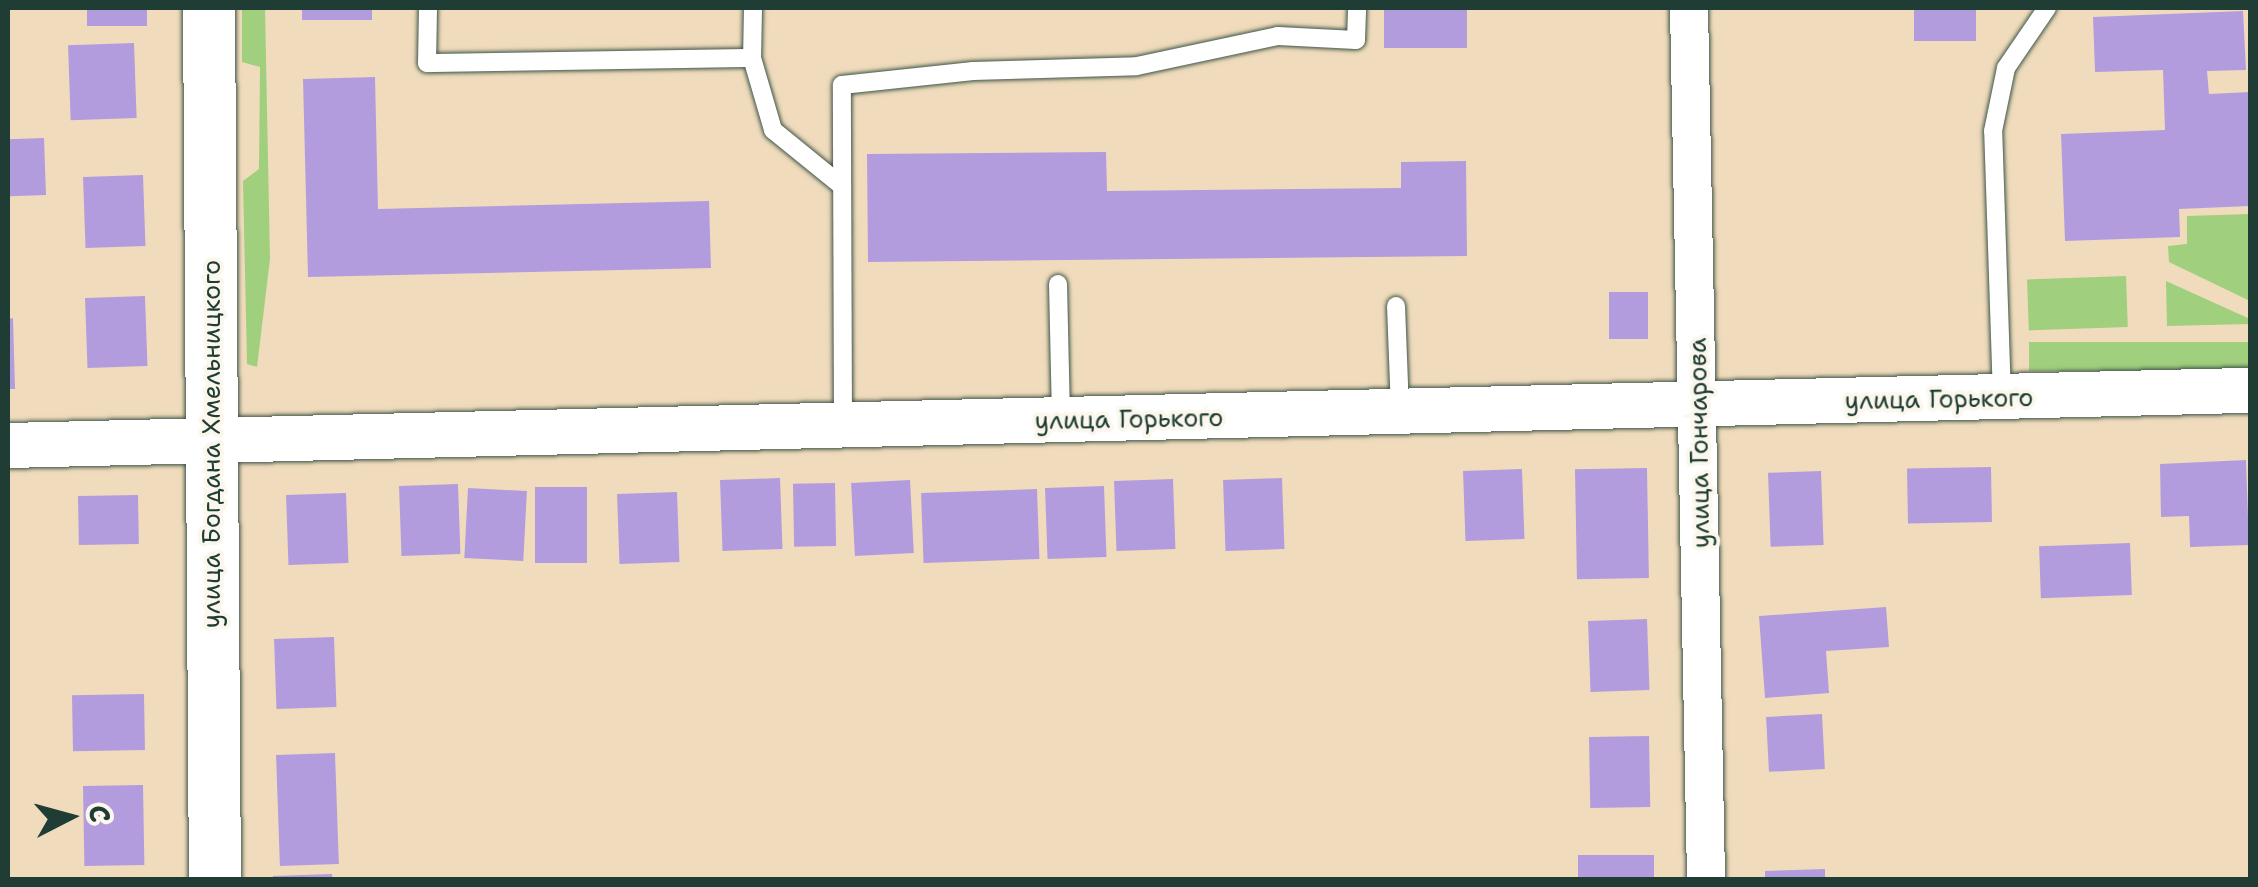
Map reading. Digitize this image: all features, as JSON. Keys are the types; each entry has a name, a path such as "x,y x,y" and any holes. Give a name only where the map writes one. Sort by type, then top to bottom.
{"main road":[{"name":"улица Богдана Хмельницкого","path":"209,8 215,880"}],"street":[{"name":"улица Гончарова","path":"1688,8 1706,880"},
{"name":"улица Горького","path":"8,445 2250,390"}],"lane":[{"path":"428,8 427,63 752,58"},
{"path":"753,8 752,58 773,130 842,186"},
{"path":"843,426 842,85 974,71 1136,66 1278,36 1356,40 1357,8"},
{"path":"2002,398 1993,131 2006,68 2047,8"},
{"path":"1058,284 1061,420"},
{"path":"1396,306 1400,412"}],"green space":[{"path":"242,8 265,8 270,259 257,367 247,364 243,181 259,169 260,67 242,62"},
{"path":"2250,214 2250,301 2169,262 2168,246 2187,244 2187,216"},
{"path":"2126,276 2128,327 2029,330 2027,279"},
{"path":"2166,281 2250,319 2250,324 2167,326"},
{"path":"2029,342 2250,342 2250,371 2029,371"}],"building":[{"path":"87,8 147,8 147,26 87,26"},
{"path":"302,8 372,8 372,20 302,20"},
{"path":"1384,8 1467,8 1467,48 1384,48"},
{"path":"1914,8 1976,8 1976,41 1914,41"},
{"path":"2243,11 2246,70 2207,71 2209,94 2250,92 2250,206 2179,209 2180,237 2065,241 2061,134 2165,130 2163,70 2095,72 2093,17"},
{"path":"134,43 137,118 71,120 68,45"},
{"path":"375,77 378,209 709,201 711,268 308,277 303,79"},
{"path":"44,138 46,195 10,196 8,139"},
{"path":"1106,152 1107,191 1401,188 1401,162 1466,161 1467,256 868,262 867,154"},
{"path":"143,175 145,246 86,248 83,177"},
{"path":"1609,292 1648,292 1648,339 1609,339"},
{"path":"145,296 147,366 87,368 85,298"},
{"path":"13,318 15,389 8,389 8,319"},
{"path":"2246,460 2249,545 2190,547 2189,516 2161,517 2160,464"},
{"path":"1991,467 1992,522 1908,523 1907,468"},
{"path":"1647,468 1649,578 1577,579 1575,469"},
{"path":"1522,469 1524,539 1465,541 1463,471"},
{"path":"1821,471 1824,545 1771,547 1768,473"},
{"path":"780,478 782,549 723,551 720,480"},
{"path":"1282,478 1284,549 1226,551 1223,480"},
{"path":"1173,479 1175,549 1116,551 1114,481"},
{"path":"910,480 914,553 855,556 851,483"},
{"path":"835,483 836,546 794,547 793,484"},
{"path":"458,484 460,554 401,556 399,486"},
{"path":"1104,486 1106,557 1048,559 1045,488"},
{"path":"535,487 587,487 587,563 535,563"},
{"path":"468,488 527,491 523,561 464,558"},
{"path":"1037,489 1039,559 924,563 921,493"},
{"path":"677,492 679,562 619,564 617,494"},
{"path":"346,493 348,563 288,565 286,495"},
{"path":"138,495 139,544 79,545 78,496"},
{"path":"2130,543 2132,595 2041,598 2039,546"},
{"path":"1886,607 1889,647 1826,651 1829,693 1765,698 1759,616"},
{"path":"1647,619 1649,690 1591,692 1588,621"},
{"path":"334,637 336,707 276,709 274,639"},
{"path":"144,694 145,750 73,751 72,695"},
{"path":"1822,714 1825,769 1769,772 1766,717"},
{"path":"1649,736 1650,807 1590,808 1589,737"},
{"path":"335,753 339,864 280,866 276,755"},
{"path":"143,785 144,865 84,866 83,786"},
{"path":"1578,855 1654,855 1654,880 1578,880"},
{"path":"1825,869 1825,880 1765,880 1765,871"},
{"path":"332,874 333,880 273,880 273,876"}]}
